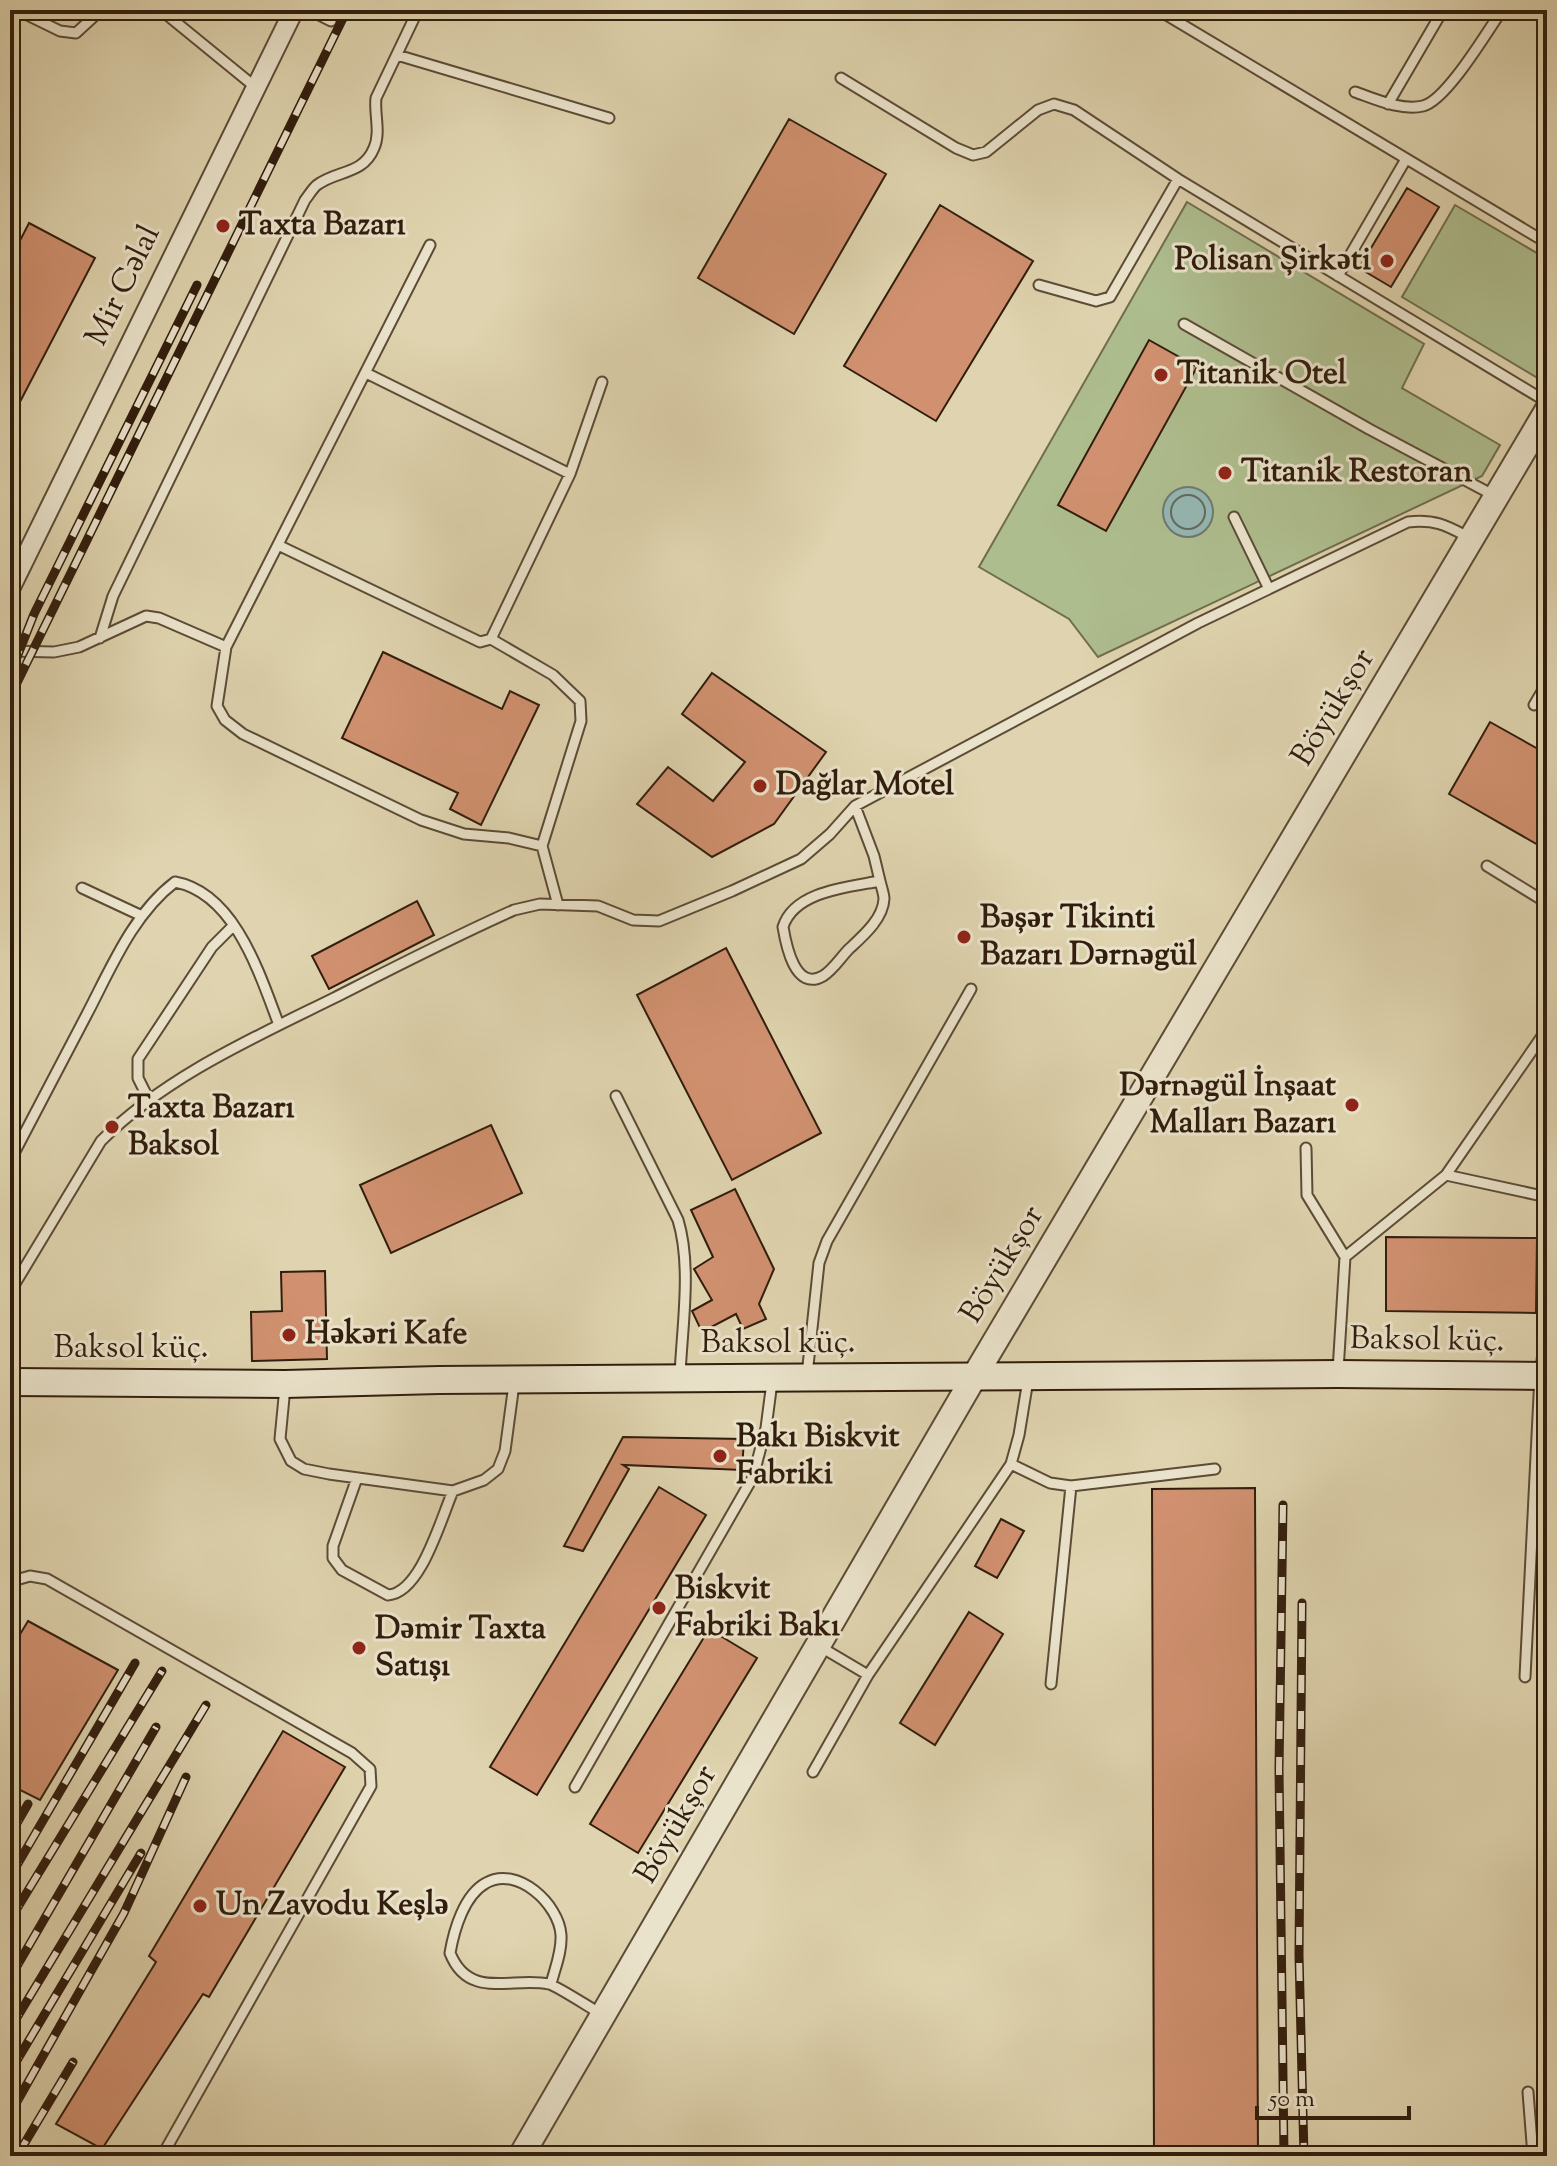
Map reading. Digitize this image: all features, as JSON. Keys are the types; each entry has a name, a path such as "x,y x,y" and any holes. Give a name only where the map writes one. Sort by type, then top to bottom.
{"main road":[{"name":"Baksol küç.","path":"10,1382 285,1384 1338,1374 1544,1376"}],"street":[{"name":"Mir Cəlal","path":"10,589 254,86 294,10"},
{"name":"Böyükşor","path":"521,2156 974,1377 1547,411"}],"lane":[{"path":"17,10 60,31 76,33 101,10"},
{"path":"161,10 254,86"},
{"path":"309,10 331,21"},
{"path":"100,638 113,596 126,568 305,200 318,185 356,170 374,149 377,135 376,98 418,10"},
{"path":"790,10 798,13 807,10"},
{"path":"1158,10 1547,243"},
{"path":"1388,104 1443,10"},
{"path":"1355,92 1388,104 1423,106 1442,96 1502,10"},
{"path":"397,55 609,118"},
{"path":"841,78 956,148 973,155 986,152 1038,110 1054,104 1074,110 1178,179 1547,402"},
{"path":"1338,276 1406,159"},
{"path":"1039,285 1096,301 1110,297 1178,179"},
{"path":"430,245 226,647 217,706 225,720 243,734 421,820 464,834 509,838 542,846"},
{"path":"1184,324 1369,429 1498,497"},
{"path":"366,373 570,474"},
{"path":"491,639 570,474 602,382"},
{"path":"1234,517 1269,589"},
{"path":"11,1288 101,1141 119,1123 185,1076 279,1025 514,910 540,904 598,906 633,920 659,921 801,859 830,834 855,806 1198,623 1408,522 1429,520 1441,523 1472,539"},
{"path":"278,545 480,642 491,639 553,675 580,701 581,721 542,846 558,905"},
{"path":"10,651 54,652 79,647 146,616 159,618 226,647"},
{"path":"1534,705 1547,683"},
{"path":"855,806 874,856 880,881 884,899 878,918 822,977 810,979 801,974 795,968 786,945 783,927 792,912 834,888 880,881"},
{"path":"1487,866 1547,903"},
{"path":"10,1161 119,954 142,916 175,882 192,885 210,897 233,926 255,961 279,1025"},
{"path":"82,888 142,916"},
{"path":"149,1100 138,1078 138,1059 212,947 233,926"},
{"path":"806,1378 819,1263 827,1241 971,989"},
{"path":"1345,1257 1446,1175 1547,1029"},
{"path":"616,1096 678,1220 683,1237 685,1262 680,1379"},
{"path":"1306,1148 1307,1195 1345,1257 1338,1374"},
{"path":"1446,1175 1547,1197"},
{"path":"1525,1677 1547,1322"},
{"path":"813,1772 868,1675 1011,1464 1028,1376"},
{"path":"575,1787 753,1477 766,1428 772,1378"},
{"path":"285,1384 280,1439 291,1461 304,1469 453,1491 484,1480 498,1469 505,1451 514,1380"},
{"path":"1011,1464 1050,1483 1071,1486 1215,1469"},
{"path":"357,1478 333,1546 333,1558 342,1570 388,1595 396,1595 408,1588 423,1564 453,1491"},
{"path":"1051,1684 1071,1486"},
{"path":"10,1590 13,1579 30,1576 47,1579 352,1753 370,1769 371,1786 162,2156"},
{"path":"819,1646 868,1675"},
{"path":"551,1984 561,1934 551,1909 535,1890 521,1883 501,1879 487,1881 476,1891 457,1924 450,1953 454,1963 469,1976 490,1984 551,1984 603,2015"},
{"path":"1528,2092 1533,2156"}],"green space":[{"path":"1187,202 1424,344 1402,388 1500,445 1482,476 1098,657 1069,619 979,567"},
{"path":"1455,205 1547,259 1547,369 1541,380 1402,297"}],"water":[{"path":"1188,487 1206,494 1213,512 1206,530 1188,537 1170,530 1163,512 1170,494"}],"building":[{"path":"789,119 886,174 794,334 698,278"},
{"path":"1407,188 1439,207 1391,287 1359,268"},
{"path":"940,205 1033,261 936,421 844,366"},
{"path":"29,223 95,258 10,421 10,260"},
{"path":"1149,340 1197,367 1106,531 1058,505"},
{"path":"383,652 502,709 510,691 539,705 481,825 450,809 458,793 342,738"},
{"path":"712,673 826,752 774,824 712,857 637,804 668,767 713,801 745,762 682,714"},
{"path":"1490,722 1547,754 1547,850 1449,794"},
{"path":"417,901 434,935 329,989 312,956"},
{"path":"726,948 821,1133 732,1180 637,995"},
{"path":"491,1125 522,1193 391,1253 360,1185"},
{"path":"735,1189 774,1269 759,1304 766,1319 743,1329 736,1314 702,1332 692,1311 712,1300 694,1269 713,1257 691,1210"},
{"path":"1386,1237 1537,1238 1536,1313 1386,1311"},
{"name":"Həkəri Kafe","path":"325,1271 327,1359 252,1361 251,1312 282,1311 281,1272"},
{"path":"623,1437 744,1439 742,1470 623,1465 629,1469 583,1551 564,1546"},
{"path":"659,1487 706,1515 537,1795 490,1767"},
{"path":"1255,1488 1258,2156 1154,2156 1152,1489"},
{"path":"1001,1519 1024,1531 997,1578 975,1566"},
{"path":"969,1612 1003,1634 935,1745 900,1723"},
{"path":"28,1621 118,1670 40,1800 10,1785 10,1651"},
{"path":"709,1629 757,1658 638,1853 590,1824"},
{"path":"283,1731 345,1767 209,1997 203,1994 102,2149 56,2124 156,1962 149,1956"}],"railway":[{"path":"10,697 347,10"},
{"path":"13,667 34,614 197,285"},
{"path":"1283,1505 1279,1769 1284,2156"},
{"path":"1302,1603 1299,1955 1304,2156"},
{"path":"10,1877 135,1663"},
{"path":"10,1920 162,1671"},
{"path":"10,2029 206,1705"},
{"path":"10,1978 156,1727"},
{"path":"10,2114 124,1913 186,1777"},
{"path":"10,1835 28,1804"},
{"path":"10,2072 141,1853"},
{"path":"17,2156 73,2062"}],"place":[{"name":"Taxta Bazarı","path":"223,226"},
{"name":"Polisan Şirkəti","path":"1387,261"},
{"name":"Titanik Otel","path":"1161,375"},
{"name":"Titanik Restoran","path":"1225,473"},
{"name":"Dağlar Motel","path":"760,786"},
{"name":"Bəşər Tikinti Bazarı Dərnəgül","path":"964,937"},
{"name":"Dərnəgül İnşaat Malları Bazarı","path":"1352,1105"},
{"name":"Taxta Bazarı Baksol","path":"112,1127"},
{"name":"Həkəri Kafe","path":"289,1335"},
{"name":"Bakı Biskvit Fabriki","path":"720,1456"},
{"name":"Biskvit Fabriki Bakı","path":"659,1608"},
{"name":"Dəmir Taxta Satışı","path":"359,1648"},
{"name":"Un Zavodu Keşlə","path":"200,1906"}]}
